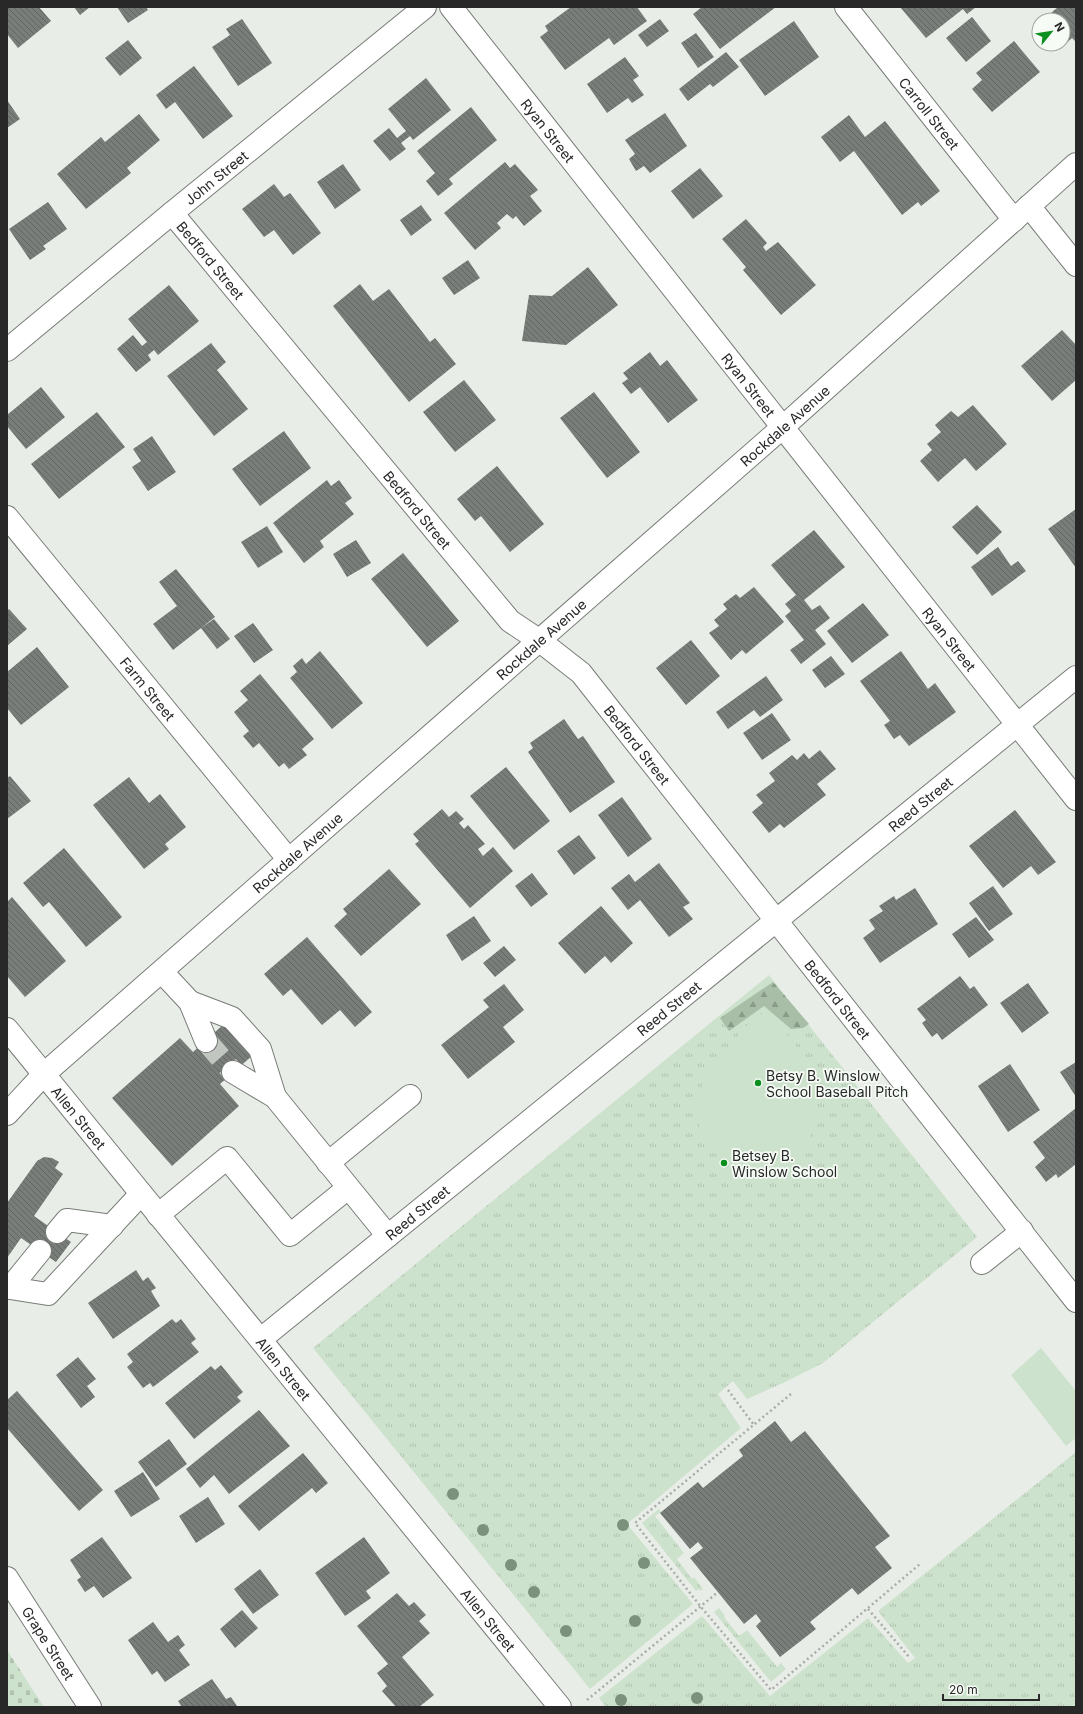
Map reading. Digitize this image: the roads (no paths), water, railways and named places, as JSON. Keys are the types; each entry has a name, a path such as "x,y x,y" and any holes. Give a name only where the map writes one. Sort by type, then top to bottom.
{"street":[{"name":"John Street","path":"7,350 172,213 425,7"},
{"name":"Ryan Street","path":"451,7 1076,799"},
{"name":"Carroll Street","path":"846,7 1021,213 1076,265"},
{"name":"Rockdale Avenue","path":"7,1114 44,1074 783,427 1076,164"},
{"name":"Bedford Street","path":"172,213 510,621 540,641 581,673 1076,1301"},
{"name":"Farm Street","path":"7,517 289,860"},
{"name":"Reed Street","path":"261,1339 1076,677"},
{"path":"162,972 190,1002 206,1041"},
{"path":"190,1002 232,1018 260,1049 275,1097"},
{"name":"Allen Street","path":"7,1029 560,1707"},
{"path":"233,1072 275,1097 388,1236"},
{"path":"328,1163 410,1096"},
{"path":"158,1215 227,1158 290,1235 348,1188"},
{"path":"8,1286 48,1294 142,1194"},
{"path":"57,1232 67,1220 112,1226"},
{"path":"982,1263 1022,1231"},
{"path":"8,1286 40,1251"},
{"name":"Grape Street","path":"7,1578 90,1707"}],"tunnel":[{"path":"206,1041 233,1072"}],"place":[{"name":"Betsy B. Winslow School Baseball Pitch","path":"758,1083"},
{"name":"Betsey B. Winslow School","path":"724,1163"}]}
